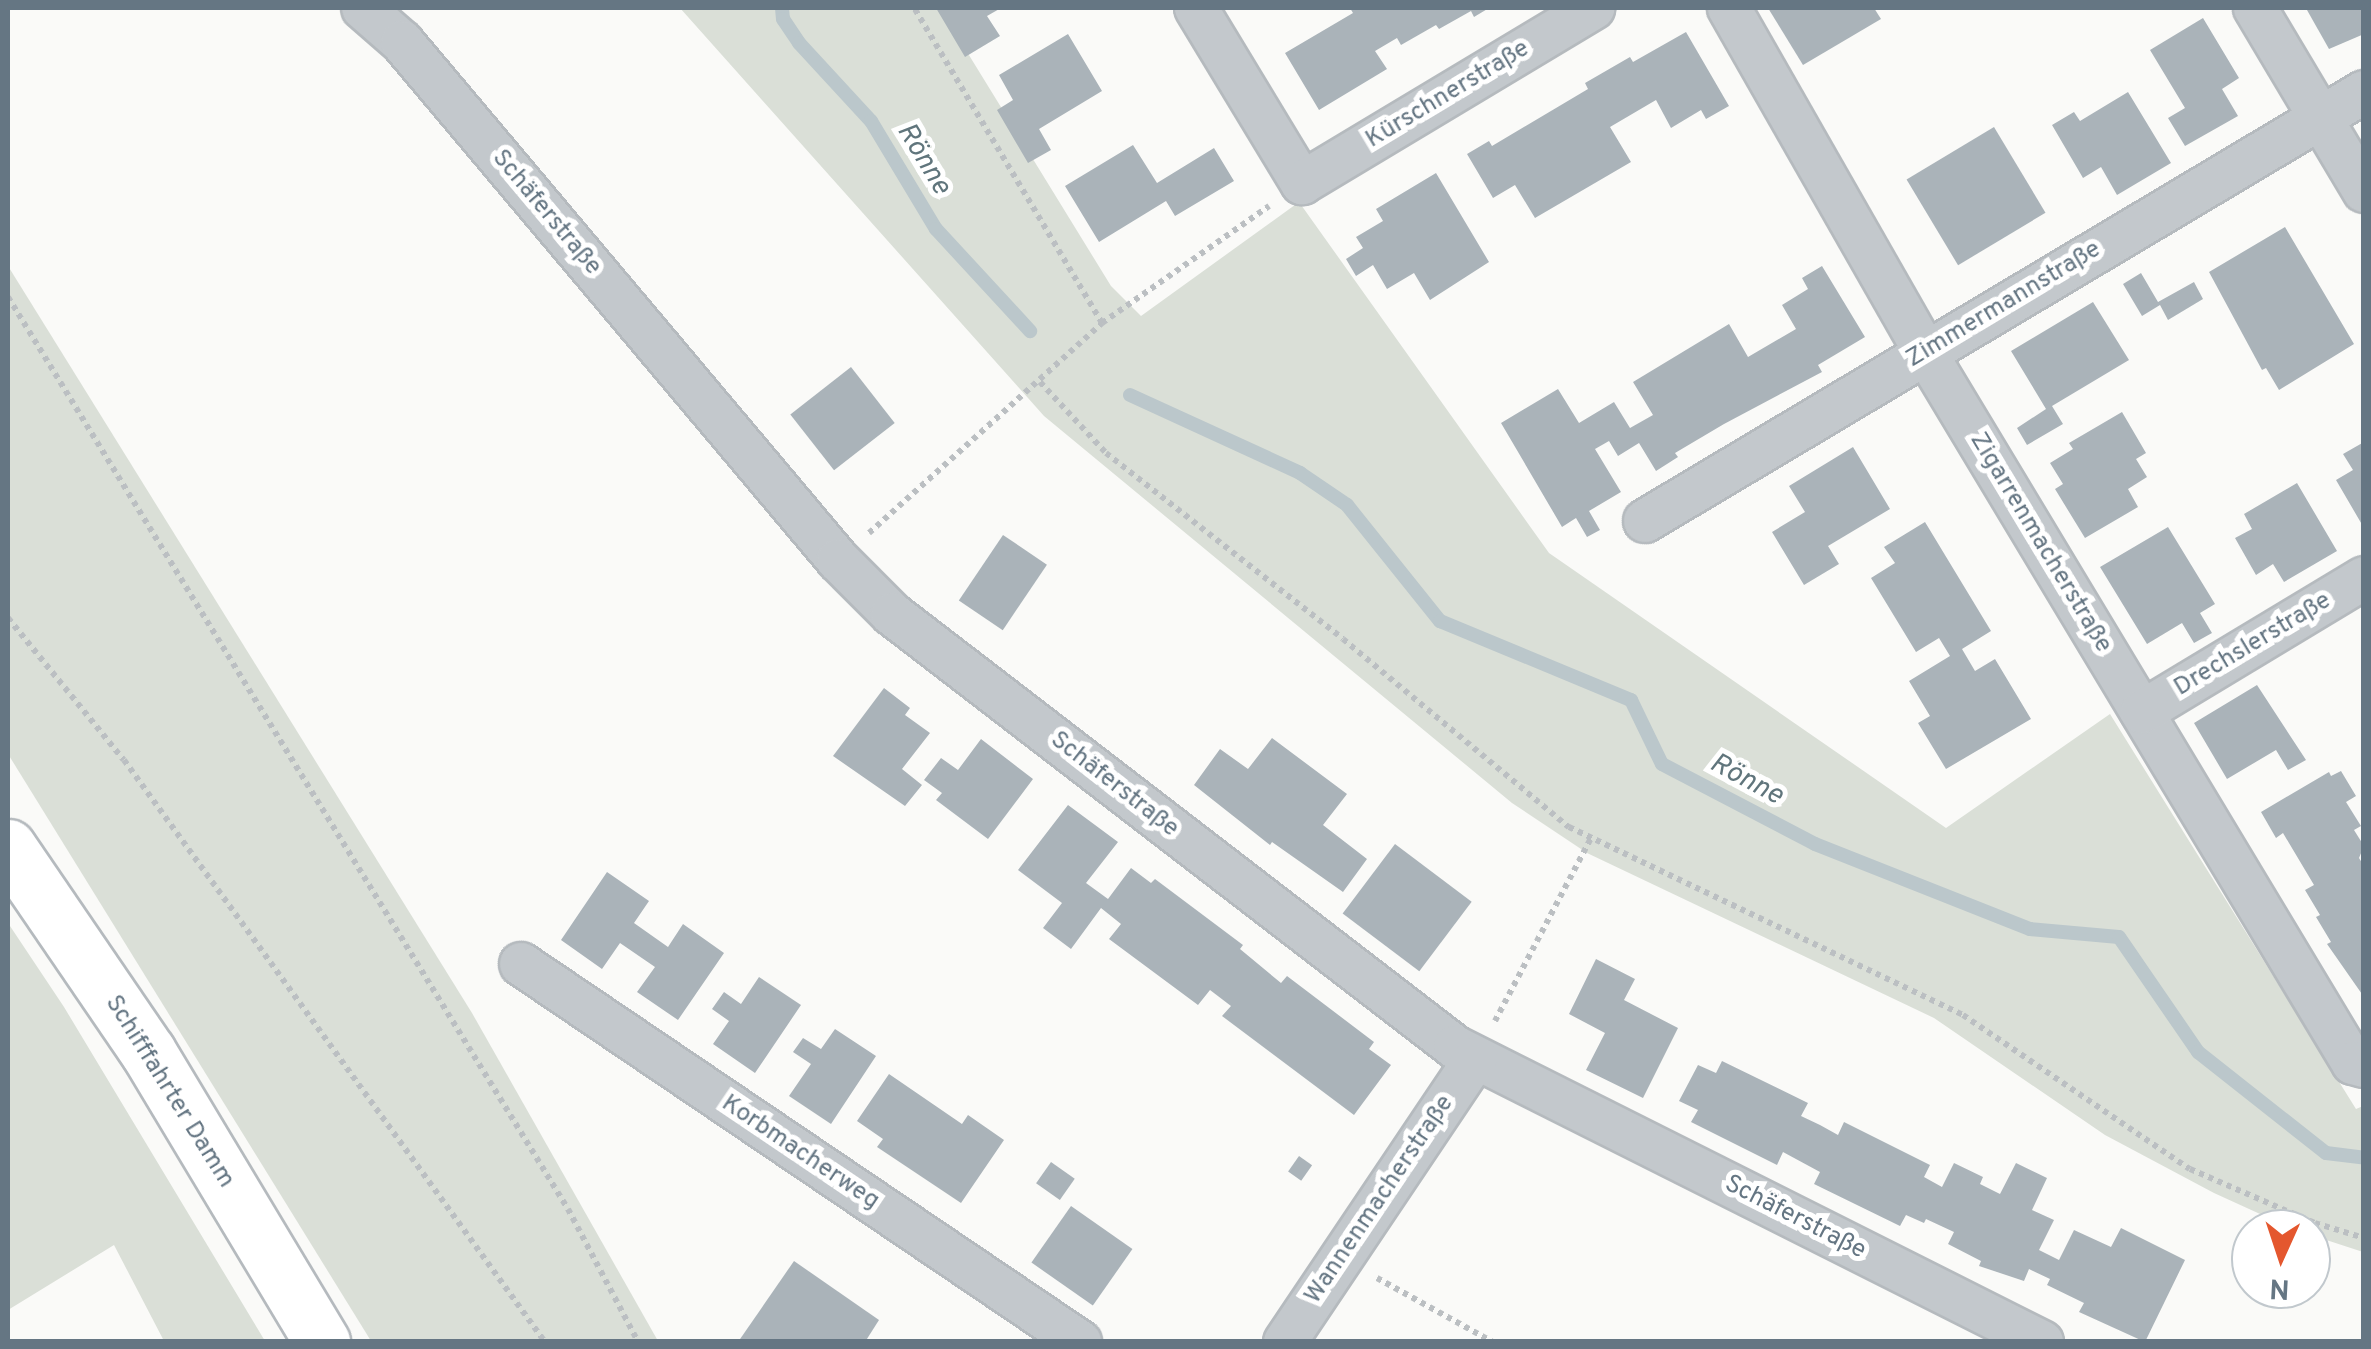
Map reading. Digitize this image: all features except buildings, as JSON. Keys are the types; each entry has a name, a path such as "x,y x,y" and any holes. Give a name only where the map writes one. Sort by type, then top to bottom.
{"main road":[{"name":"Schifffahrter Damm","path":"8,848 148,1052 322,1342"}],"street":[{"name":"Schäferstraße","path":"363,8 402,42 838,560 892,614 1456,1048 2042,1342"},
{"path":"1196,8 1302,182"},
{"name":"Kürschnerstraße","path":"1302,182 1594,8"},
{"name":"Zigarrenmacherstraße","path":"1729,8 1925,352 2353,1063 2364,1066"},
{"path":"2256,8 2364,190"},
{"name":"Zimmermannstraße","path":"1645,521 2364,92"},
{"name":"Drechslerstraße","path":"2142,712 2364,578"},
{"name":"Korbmacherweg","path":"521,964 1080,1342"},
{"name":"Wannenmacherstraße","path":"1285,1342 1476,1058"}],"path":[{"path":"914,8 1102,322"},
{"path":"838,560 1040,382 1102,322 1302,182"},
{"path":"8,297 537,1158 638,1342"},
{"path":"1040,382 1106,453 1343,639 1570,826 1963,1015 2190,1169 2316,1223 2364,1238"},
{"path":"8,618 124,760 546,1342"},
{"path":"1476,1058 1592,838"},
{"path":"1340,1258 1493,1342"}],"shaded area":[{"path":"680,8 940,8 1111,286 1141,316 1299,202 1549,553 1946,828 2110,714 2356,1109 2363,1106 2363,1252 2331,1242 2331,1209 2249,1209 2214,1193 2105,1135 1934,1018 1587,853 1512,803 1044,416"},
{"path":"8,266 472,1013 658,1341 371,1341 8,754"},
{"path":"8,923 64,1007 265,1341 164,1341 114,1245 8,1310"}],"waterway":[{"name":"Rönne","path":"782,8 783,19 799,43 871,121 936,229 1030,331"},
{"name":"Rönne","path":"1130,395 1300,473 1347,505 1440,621 1631,700 1662,764 1815,844 2030,929 2119,937 2198,1052 2326,1153 2364,1158"}]}
